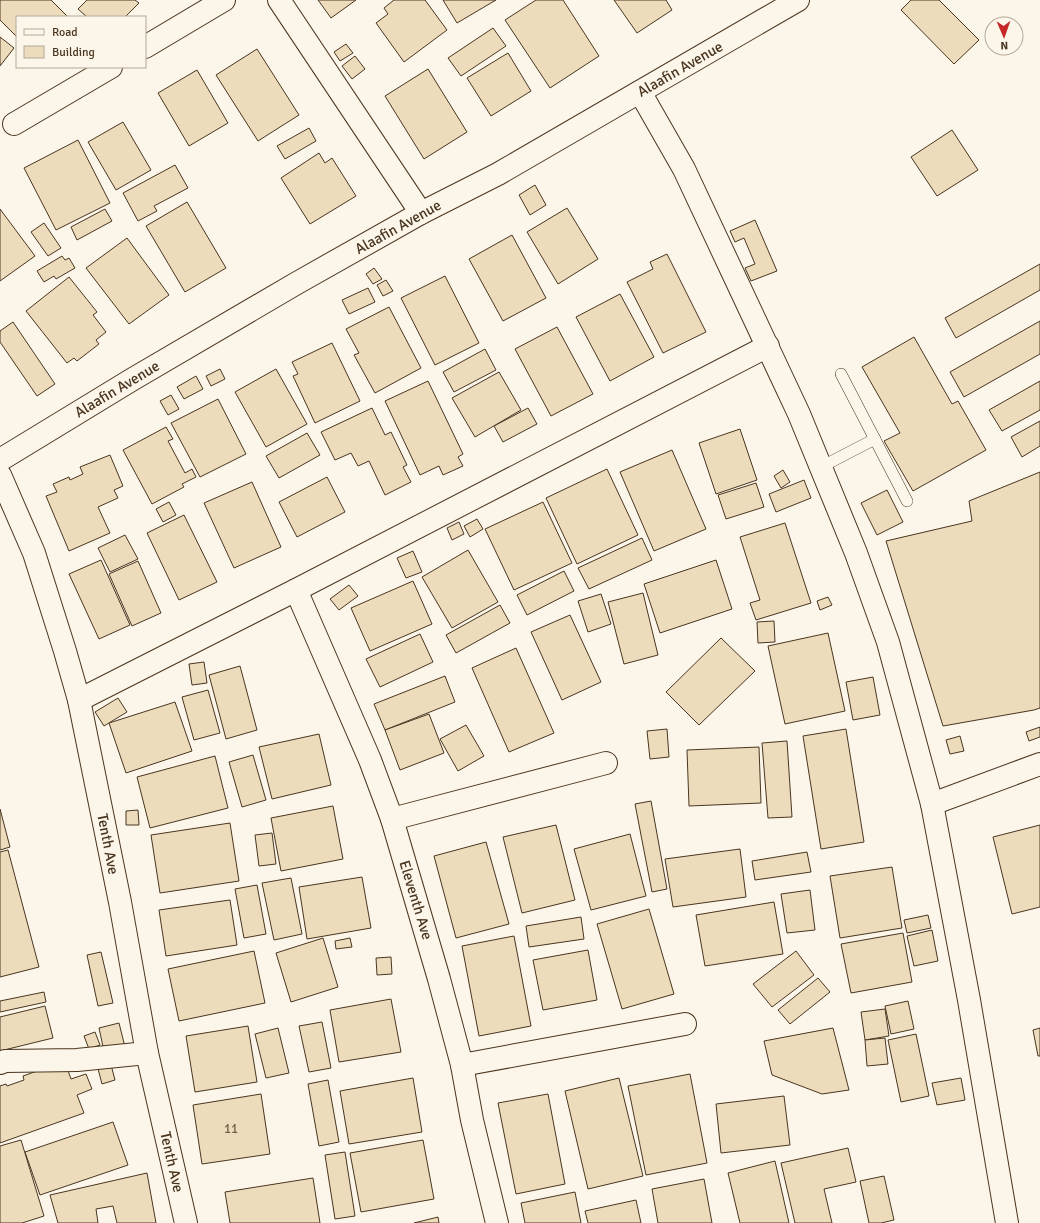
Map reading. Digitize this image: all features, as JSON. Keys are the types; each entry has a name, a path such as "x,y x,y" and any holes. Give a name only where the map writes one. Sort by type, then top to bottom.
{"street":[{"path":"146,46 224,0"},
{"path":"279,0 421,213"},
{"name":"Alaafin Avenue","path":"0,460 132,379 290,287 421,213 498,174 798,0"},
{"path":"14,124 109,68"},
{"path":"640,92 684,169 799,414 856,553 888,642 932,804 969,1000 1007,1223"},
{"path":"79,700 296,590 768,346"},
{"name":"Tenth Ave","path":"0,475 34,553 66,651 79,700 120,902 147,1053 186,1223"},
{"name":"Eleventh Ave","path":"296,590 370,760 392,819 439,979 462,1065 472,1120 497,1223"},
{"path":"392,819 606,763"},
{"path":"932,804 1040,764"},
{"path":"462,1065 684,1024"},
{"path":"0,1063 4,1061 77,1060 147,1053"}],"lane":[{"path":"841,374 907,501"},
{"path":"821,467 875,439"}],"building":[{"path":"0,0 51,0 67,16 16,16 16,36 0,20"},
{"path":"87,0 135,0 139,3 126,16 86,16 78,9"},
{"path":"318,0 356,0 331,18"},
{"path":"394,0 425,0 447,30 404,62 376,23 388,14 384,8"},
{"path":"443,0 496,0 457,23"},
{"path":"536,0 563,0 599,56 550,88 505,20"},
{"path":"614,0 666,0 672,10 637,33"},
{"path":"911,0 939,0 979,40 954,64 901,10"},
{"path":"493,28 506,46 461,76 448,58"},
{"path":"0,37 14,48 0,66"},
{"path":"346,44 353,53 340,61 334,52"},
{"path":"257,49 299,115 258,141 216,75"},
{"path":"508,53 531,91 491,116 467,78"},
{"path":"355,56 365,69 352,79 342,66"},
{"path":"428,69 467,132 424,159 385,96"},
{"path":"197,70 228,123 189,146 158,93"},
{"path":"123,122 151,170 116,190 88,142"},
{"path":"309,128 316,141 285,159 277,146"},
{"path":"952,130 978,170 937,196 911,157"},
{"path":"78,140 110,203 56,230 24,168"},
{"path":"319,153 325,163 332,158 356,196 310,224 281,178"},
{"path":"175,165 188,188 154,206 157,211 138,221 123,193"},
{"path":"535,185 546,205 530,215 519,195"},
{"path":"187,202 226,268 185,292 146,226"},
{"path":"567,208 598,259 558,284 527,232"},
{"path":"0,209 35,256 0,281"},
{"path":"105,209 112,221 77,240 71,227"},
{"path":"755,220 777,271 751,281 745,268 755,264 744,238 735,242 730,231"},
{"path":"44,223 61,248 48,256 31,232"},
{"path":"512,235 546,298 503,321 469,259"},
{"path":"127,238 169,295 129,324 86,268"},
{"path":"667,254 706,332 663,353 627,282 653,269 650,262"},
{"path":"62,256 65,260 69,258 75,268 56,279 54,276 44,282 37,271"},
{"path":"1040,264 1040,290 956,338 945,318"},
{"path":"374,268 382,279 373,284 366,274"},
{"path":"445,276 479,343 435,365 401,298"},
{"path":"69,277 97,312 93,315 106,332 96,340 99,344 77,361 74,358 67,363 26,311"},
{"path":"386,280 393,291 383,296 377,285"},
{"path":"368,288 375,302 349,314 342,300"},
{"path":"620,294 654,357 610,381 576,317"},
{"path":"389,307 421,368 375,393 354,355 359,353 346,329"},
{"path":"1040,321 1040,354 964,397 950,372"},
{"path":"13,322 55,384 37,396 0,342 0,331"},
{"path":"557,327 593,394 551,416 515,349"},
{"path":"914,337 952,404 958,401 986,450 913,491 884,441 900,433 862,367"},
{"path":"332,343 360,401 315,423 293,376 298,374 292,362"},
{"path":"485,349 496,370 454,392 443,372"},
{"path":"220,369 225,379 211,386 206,376"},
{"path":"276,369 307,424 266,447 235,392"},
{"path":"499,372 521,410 475,437 452,398"},
{"path":"196,376 203,389 184,399 177,387"},
{"path":"428,381 463,454 458,457 463,466 443,475 439,466 420,475 385,401"},
{"path":"1040,381 1040,410 1002,431 989,410"},
{"path":"171,395 179,409 168,415 160,401"},
{"path":"218,399 246,454 200,477 171,423"},
{"path":"372,408 385,435 391,432 407,465 403,467 411,482 385,495 369,461 358,466 351,453 335,460 321,432"},
{"path":"528,408 537,424 503,442 494,426"},
{"path":"1040,421 1040,446 1022,457 1011,437"},
{"path":"166,427 173,439 168,441 185,473 192,469 196,477 182,484 184,487 152,504 123,450"},
{"path":"740,429 757,480 716,494 699,443"},
{"path":"307,433 320,455 279,478 266,456"},
{"path":"672,450 706,529 654,551 620,472"},
{"path":"110,455 123,486 114,490 118,498 98,507 110,533 69,551 46,496 57,492 53,484 69,477 70,480 83,474 80,467"},
{"path":"607,469 638,535 577,564 546,498"},
{"path":"783,470 790,482 781,488 774,476"},
{"path":"1040,472 1040,708 943,726 886,541 972,521 969,501"},
{"path":"327,477 345,512 297,537 279,502"},
{"path":"804,480 811,498 776,512 769,494"},
{"path":"252,482 281,547 234,568 204,503"},
{"path":"756,483 764,507 726,519 718,495"},
{"path":"887,490 903,522 877,535 861,503"},
{"path":"169,502 176,515 163,522 156,509"},
{"path":"543,502 572,563 514,590 485,529"},
{"path":"184,515 217,582 179,600 147,533"},
{"path":"477,519 483,529 470,537 464,526"},
{"path":"459,522 464,534 452,540 447,528"},
{"path":"785,523 811,603 756,620 750,603 760,600 740,537"},
{"path":"125,535 138,559 110,572 98,548"},
{"path":"642,538 652,560 589,589 578,568"},
{"path":"468,550 498,602 452,628 422,577"},
{"path":"413,551 422,572 406,578 397,558"},
{"path":"101,560 130,625 99,639 69,574"},
{"path":"716,560 732,609 660,633 644,584"},
{"path":"138,561 161,613 132,626 109,574"},
{"path":"564,571 574,591 527,615 517,595"},
{"path":"413,581 432,624 370,651 351,608"},
{"path":"349,585 358,596 339,610 330,599"},
{"path":"643,593 658,655 624,664 608,602"},
{"path":"601,594 611,624 588,632 578,601"},
{"path":"828,597 832,605 820,610 817,601"},
{"path":"500,605 510,623 456,653 446,635"},
{"path":"570,615 601,682 562,700 531,632"},
{"path":"774,621 775,642 758,643 757,622"},
{"path":"828,633 845,711 785,724 768,646"},
{"path":"420,634 433,662 380,687 366,659"},
{"path":"721,638 755,671 699,725 666,692"},
{"path":"516,648 554,733 509,752 472,668"},
{"path":"204,662 207,683 192,685 189,664"},
{"path":"240,666 257,730 226,739 209,675"},
{"path":"445,676 455,702 385,730 374,704"},
{"path":"873,677 880,715 853,720 846,682"},
{"path":"208,690 220,733 194,740 182,697"},
{"path":"118,698 127,712 104,726 95,712"},
{"path":"175,702 192,751 126,773 109,723"},
{"path":"429,714 444,753 400,770 385,730"},
{"path":"466,725 484,756 458,771 440,739"},
{"path":"1040,727 1040,737 1029,741 1026,732"},
{"path":"667,729 669,757 650,759 647,731"},
{"path":"846,729 864,842 821,849 803,736"},
{"path":"319,734 331,785 272,799 259,747"},
{"path":"960,736 964,751 950,754 946,740"},
{"path":"787,741 792,817 768,818 762,743"},
{"path":"759,747 761,803 689,806 687,750"},
{"path":"253,755 266,800 242,807 229,762"},
{"path":"215,756 228,808 150,828 137,777"},
{"path":"651,801 667,889 652,892 635,804"},
{"path":"333,806 343,859 281,871 271,818"},
{"path":"0,809 10,847 0,850"},
{"path":"138,810 139,825 126,825 126,811"},
{"path":"230,823 239,881 160,893 151,835"},
{"path":"556,825 575,900 522,913 503,837"},
{"path":"1040,825 1040,907 1012,914 993,837"},
{"path":"272,833 276,864 259,866 255,835"},
{"path":"630,834 646,896 591,910 574,849"},
{"path":"486,842 509,924 456,938 434,856"},
{"path":"740,849 746,897 673,907 665,859"},
{"path":"8,850 39,967 0,977 0,852"},
{"path":"807,852 811,872 755,880 752,861"},
{"path":"892,867 902,928 840,938 830,876"},
{"path":"362,877 371,928 307,939 299,887"},
{"path":"291,878 302,934 274,940 262,883"},
{"path":"257,885 266,934 244,938 235,889"},
{"path":"810,890 815,930 787,933 781,894"},
{"path":"230,900 237,945 166,956 159,910"},
{"path":"774,902 783,954 705,966 696,915"},
{"path":"649,909 674,994 622,1009 597,924"},
{"path":"928,915 931,928 907,933 904,920"},
{"path":"581,917 584,939 529,947 526,926"},
{"path":"932,930 938,961 914,966 907,936"},
{"path":"903,933 912,982 851,993 841,944"},
{"path":"514,936 531,1026 479,1036 462,946"},
{"path":"323,938 338,987 291,1002 276,953"},
{"path":"350,938 352,947 336,949 335,941"},
{"path":"588,950 597,1000 543,1010 533,960"},
{"path":"254,951 265,1003 179,1021 168,969"},
{"path":"796,951 814,975 772,1007 753,984"},
{"path":"101,952 113,1003 98,1006 87,955"},
{"path":"391,957 392,974 377,975 376,958"},
{"path":"818,978 830,992 790,1024 778,1010"},
{"path":"44,992 46,1002 0,1012 0,1001"},
{"path":"391,999 401,1052 339,1062 330,1010"},
{"path":"908,1001 914,1029 891,1034 885,1006"},
{"path":"45,1006 53,1038 0,1051 0,1017"},
{"path":"885,1009 889,1036 865,1040 861,1012"},
{"path":"322,1022 331,1068 309,1072 299,1026"},
{"path":"119,1023 126,1051 105,1056 99,1028"},
{"path":"248,1026 257,1082 195,1092 186,1036"},
{"path":"278,1028 289,1073 266,1078 255,1034"},
{"path":"833,1028 849,1090 822,1094 772,1075 764,1041"},
{"path":"1040,1028 1040,1056 1038,1056 1033,1030"},
{"path":"95,1032 100,1045 89,1049 84,1036"},
{"path":"916,1034 929,1096 901,1102 888,1040"},
{"path":"885,1038 888,1064 867,1066 865,1040"},
{"path":"110,1061 115,1080 102,1084 97,1065"},
{"path":"66,1065 71,1079 86,1074 92,1089 77,1095 84,1113 0,1143 0,1086 6,1084 7,1086 24,1080 23,1076 51,1066"},
{"path":"690,1074 707,1163 646,1175 628,1086"},
{"path":"413,1078 422,1132 349,1144 340,1091"},
{"path":"619,1078 643,1176 588,1189 565,1091"},
{"path":"961,1078 965,1100 937,1105 932,1083"},
{"path":"328,1080 339,1142 319,1146 308,1084"},
{"path":"261,1094 270,1154 202,1164 193,1105"},
{"path":"548,1094 565,1184 516,1194 498,1103"},
{"path":"784,1096 790,1145 721,1153 716,1104"},
{"path":"113,1122 128,1165 40,1195 25,1152"},
{"path":"21,1140 44,1216 22,1223 0,1223 0,1146"},
{"path":"423,1140 434,1199 361,1212 350,1153"},
{"path":"848,1148 856,1182 824,1189 832,1223 795,1223 781,1163"},
{"path":"345,1152 355,1216 335,1219 325,1155"},
{"path":"775,1161 789,1223 740,1223 728,1173"},
{"path":"147,1173 156,1223 117,1223 113,1206 96,1209 98,1223 58,1223 50,1195"},
{"path":"884,1176 894,1220 881,1223 869,1223 860,1181"},
{"path":"313,1178 320,1223 230,1223 225,1192"},
{"path":"704,1179 712,1223 658,1223 652,1189"},
{"path":"575,1192 581,1223 525,1223 521,1203"},
{"path":"636,1200 641,1223 588,1223 585,1211"},
{"path":"438,1217 439,1223 414,1223"}]}
